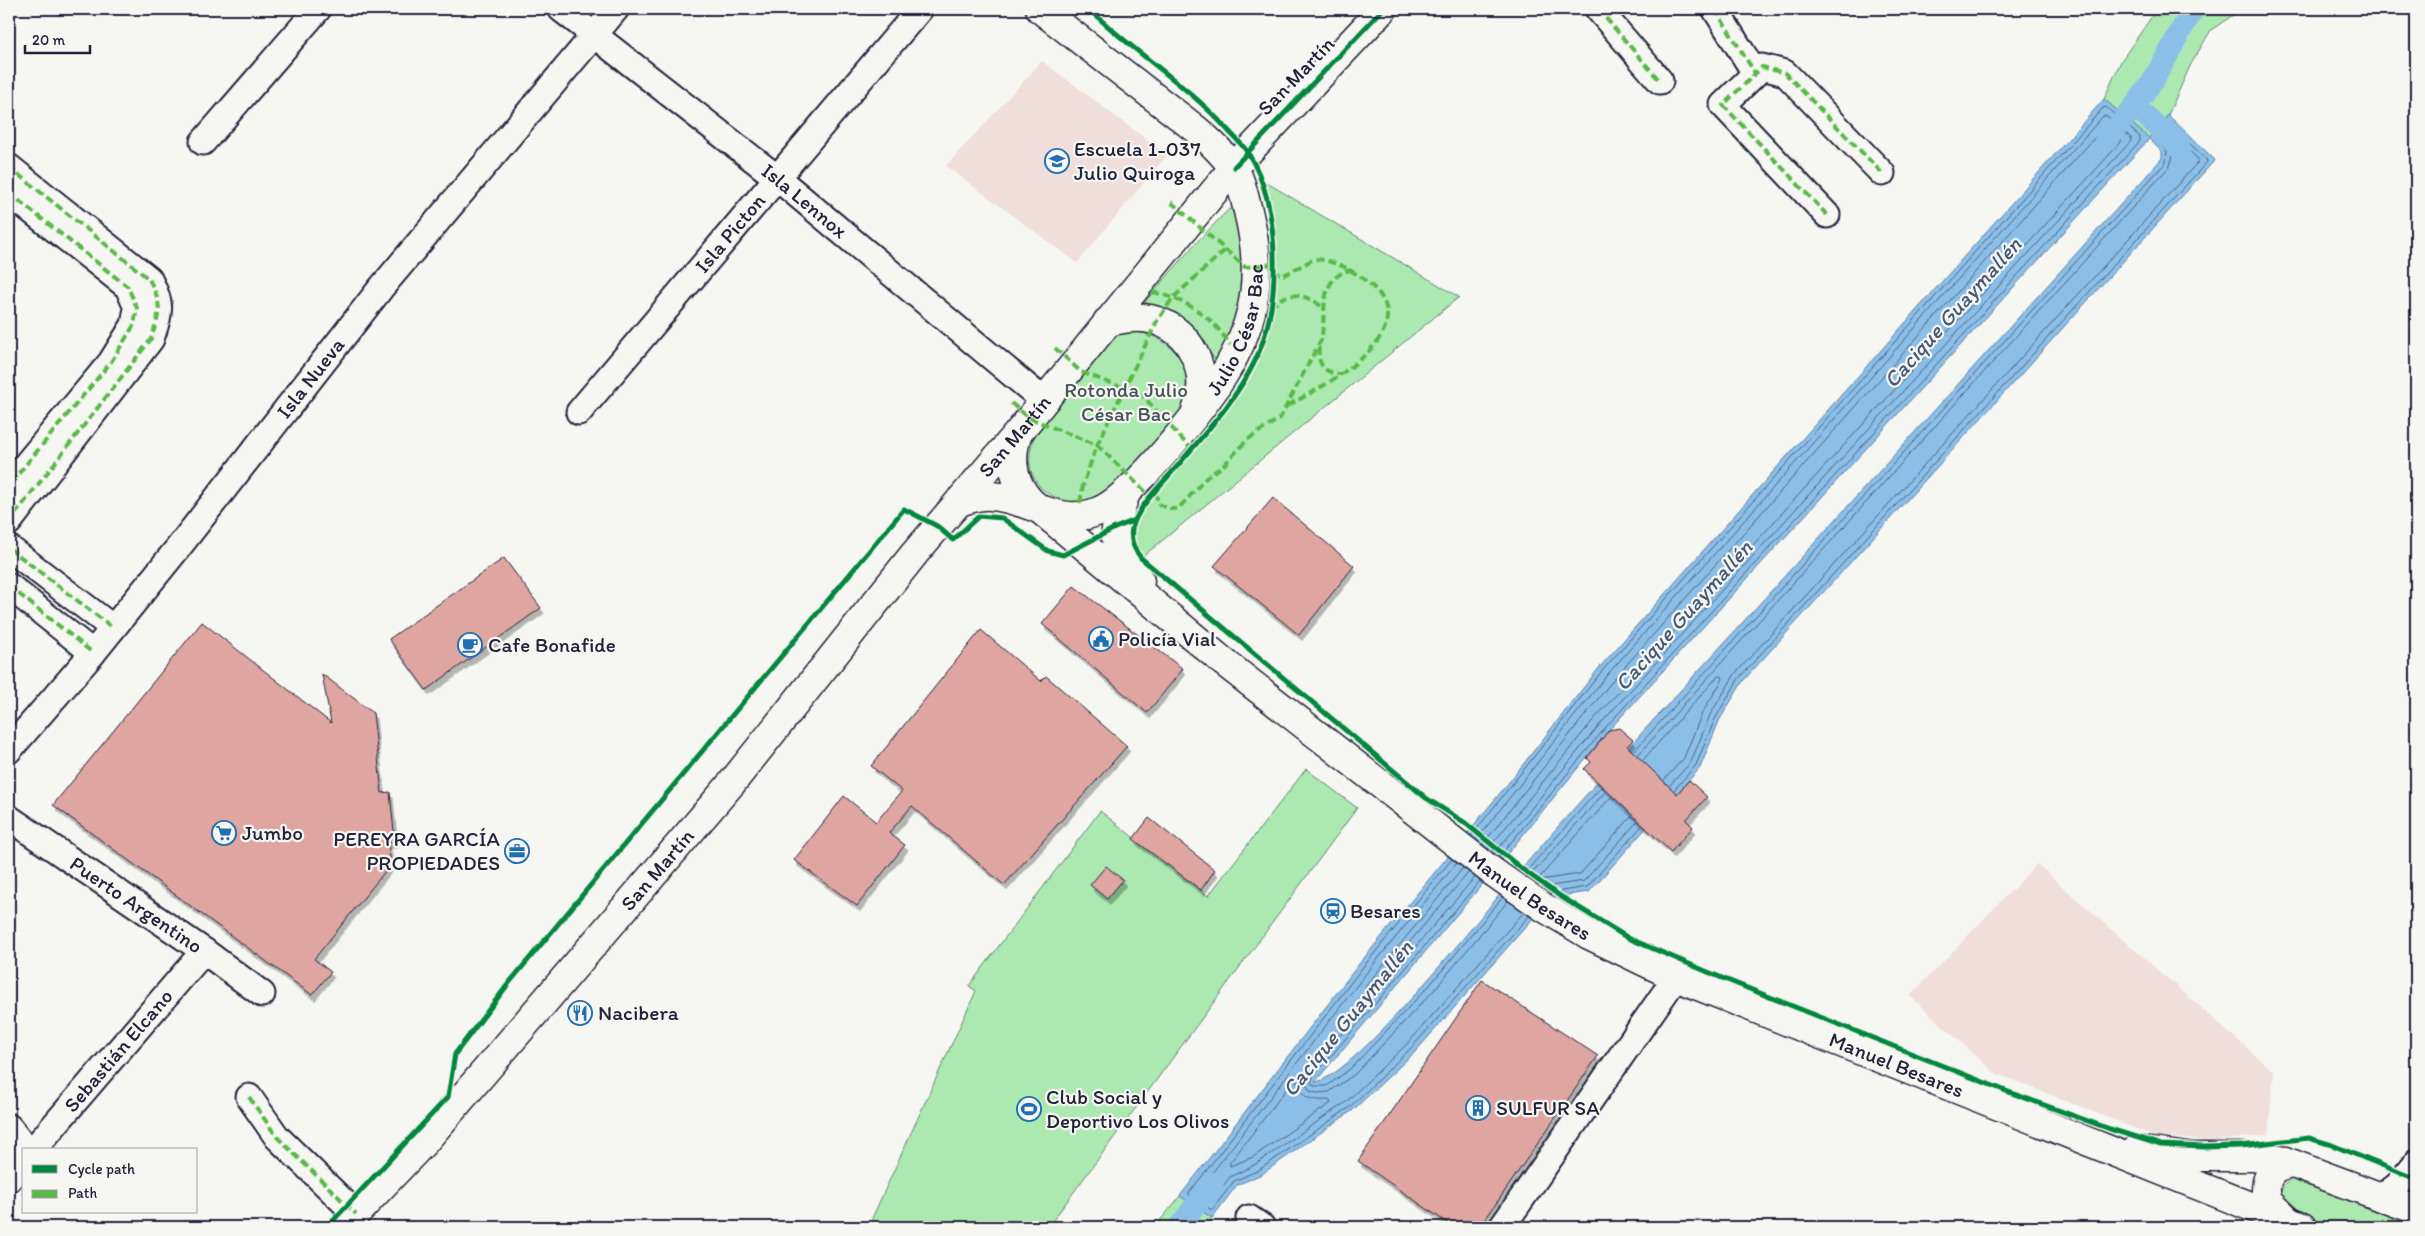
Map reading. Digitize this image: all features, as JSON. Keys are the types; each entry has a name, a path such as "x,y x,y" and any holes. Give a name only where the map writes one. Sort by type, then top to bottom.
{"main road":[{"path":"1040,9 1200,133 1234,167"},
{"name":"San Martín","path":"349,1220 432,1133 731,784 914,553 1018,433 1234,167 1384,9"},
{"name":"Julio César Bac","path":"1042,512 1070,516 1093,514 1106,508 1126,493 1189,424 1233,361 1245,334 1255,298 1257,267 1252,227 1245,197 1234,167"},
{"path":"1107,322 1136,317 1151,319 1164,324 1187,342 1200,368 1202,382 1201,397 1189,424"},
{"path":"1018,433 1013,452 1015,474 1026,497 1042,512"},
{"name":"Julio César Bac","path":"1126,493 1115,528 1117,546 1123,558 1160,608"},
{"name":"San Martín","path":"959,502 992,496 1042,512"},
{"name":"Manuel Besares","path":"1042,512 1160,608 1225,664 1458,845 1543,907 1613,948 1676,977 2295,1224"},
{"name":"Manuel Besares","path":"2098,1145 2189,1157 2254,1158 2293,1164 2416,1210"},
{"path":"2293,1164 2276,1168 2270,1174 2265,1188 2267,1201 2295,1224"}],"street":[{"path":"204,142 318,9"},
{"name":"Isla Lennox","path":"562,9 776,177 1043,400"},
{"name":"Isla Nueva","path":"9,750 93,653 381,288 616,9"},
{"name":"Isla Picton","path":"579,412 920,9"},
{"path":"1598,9 1660,82"},
{"path":"1715,9 1755,73"},
{"path":"1827,214 1723,105 1762,67 1785,73 1882,173"},
{"path":"9,167 149,279 158,297 159,313 151,339 9,522"},
{"path":"9,193 128,287 137,308 134,325 111,362 9,485"},
{"path":"9,548 113,628"},
{"path":"9,586 93,653"},
{"name":"Puerto Argentino","path":"9,818 204,951 262,994"},
{"name":"Sebastián Elcano","path":"35,1148 204,951"},
{"path":"1502,1227 1676,977"},
{"path":"249,1097 277,1136 349,1220"},
{"path":"9,1127 26,1148"},
{"path":"9,1179 22,1163"},
{"path":"2382,1197 2398,1185 2416,1163"}],"shaded area":[{"name":"Escuela 1-037 Julio Quiroga","path":"1042,61 1167,155 1077,263 946,166"},
{"path":"2037,864 2274,1072 2268,1135 2217,1141 2157,1137 1995,1073 1910,996"}],"green space":[{"path":"2157,9 2242,9 2211,30 2191,64 2168,115 2149,139 2104,99 2121,61"},
{"path":"1262,180 1459,297 1141,558 1133,543 1132,536 1132,530 1137,517 1146,503 1241,389 1257,359 1265,335 1273,284 1273,258 1271,232"},
{"name":"Rotonda Julio César Bac","path":"1229,209 1234,211 1244,240 1243,303 1217,363 1194,329 1164,310 1145,302 1194,245"},
{"name":"Rotonda Julio César Bac","path":"1122,331 1150,335 1166,343 1179,356 1188,375 1189,386 1188,396 1180,416 1149,460 1111,489 1086,503 1069,502 1054,497 1044,491 1032,475 1030,454 1032,443 1044,419 1115,334"},
{"name":"Club Social y Deportivo Los Olivos","path":"1306,769 1357,808 1048,1227 868,1227 976,991 969,986 1100,811 1208,896"},
{"path":"2298,1178 2324,1186 2416,1224 2416,1227 2328,1227 2287,1210 2279,1197 2280,1193 2288,1182"},
{"path":"1180,1196 1212,1218 1206,1227 1155,1227"}],"water":[{"path":"2104,99 2149,138 2168,115 2215,160 1743,681 1719,721 1700,768 1589,892 1552,897 1416,1051 1353,1110 1262,1174 1237,1185 1212,1218 1180,1196 1359,964 1506,786 1599,668","holes":["2149,139 2162,152 2162,158 2141,182 1588,793 1406,1004 1354,1057 1332,1075 1315,1082 1486,880 1609,730"]}],"building":[{"path":"1273,498 1354,566 1299,635 1214,566"},
{"path":"504,558 541,608 426,690 389,639"},
{"name":"Policía Vial","path":"1074,586 1183,669 1147,713 1042,624"},
{"name":"Jumbo","path":"202,622 331,723 322,674 373,713 382,793 390,792 395,842 388,843 391,864 314,959 331,972 312,995 53,805"},
{"path":"981,630 1041,681 1046,676 1127,746 1004,885 912,806 889,833 905,845 857,906 794,860 844,796 876,822 902,791 871,766"},
{"path":"1619,728 1633,740 1627,746 1677,794 1689,780 1707,797 1686,820 1693,827 1671,852 1584,769 1591,762 1587,758 1609,730"},
{"path":"1149,818 1215,870 1201,890 1133,839"},
{"path":"1106,866 1123,880 1107,899 1090,885"},
{"name":"SULFUR SA","path":"1482,980 1598,1056 1480,1227 1453,1227 1358,1161"}],"waterway":[{"name":"Cacique Guaymallén","path":"2105,141 2135,106 2153,81 2193,9"},
{"path":"2135,106 2180,148"},
{"name":"Cacique Guaymallén","path":"1179,1227 1213,1183"}],"marked path":[{"path":"1598,9 1660,81"},
{"path":"1715,9 1755,73"},
{"path":"1827,215 1723,105 1762,67 1785,73 1882,173"},
{"path":"9,167 149,279 159,309 151,339 9,522"},
{"path":"9,193 128,287 137,308 134,325 111,362 9,485"},
{"path":"1171,202 1245,267 1274,264"},
{"path":"1080,503 1083,485 1097,445 1157,321 1173,298 1225,250"},
{"path":"1274,270 1275,273 1284,275 1314,259 1338,264 1372,286 1385,304 1386,323 1378,341 1362,358 1322,387 1287,406"},
{"path":"1155,492 1159,504 1169,509 1178,509 1207,477 1223,466 1247,440 1280,418 1321,340 1325,299 1328,289 1332,281 1340,274 1350,270"},
{"path":"1152,292 1176,299 1197,310 1215,325 1230,345"},
{"path":"1272,308 1277,301 1291,295 1313,300 1325,310"},
{"path":"1319,347 1319,358 1323,367 1336,374 1342,374"},
{"path":"1055,348 1081,372 1142,395 1191,449"},
{"path":"1011,403 1029,418 1097,445 1151,497"},
{"path":"9,548 113,628"},
{"path":"9,586 93,653"},
{"path":"249,1097 277,1137 356,1214"}],"cycle path":[{"path":"1089,9 1193,96 1243,146 1260,177 1268,202 1272,228 1274,254 1273,289 1269,319 1261,346 1237,393 1139,512 1131,535 1133,545 1141,558 1426,798 1464,822 1522,869 1560,896 1628,938 1722,978 2006,1091 2110,1129 2161,1145 2241,1146 2309,1138 2332,1145 2416,1179"},
{"path":"1234,167 1383,9"},
{"path":"327,1227 448,1097 455,1054 509,983 904,509 937,526 953,540 979,516 1002,518 1048,551 1063,555 1115,528 1135,520"}],"place":[{"name":"Escuela 1-037 Julio Quiroga","path":"1057,161"},
{"name":"Policía Vial","path":"1101,639"},
{"name":"Cafe Bonafide","path":"470,645"},
{"name":"Jumbo","path":"224,833"},
{"name":"PEREYRA GARCÍA PROPIEDADES","path":"517,851"},
{"name":"Besares","path":"1333,911"},
{"name":"Nacibera","path":"580,1013"},
{"name":"SULFUR SA","path":"1478,1108"},
{"name":"Club Social y Deportivo Los Olivos","path":"1029,1109"}]}
